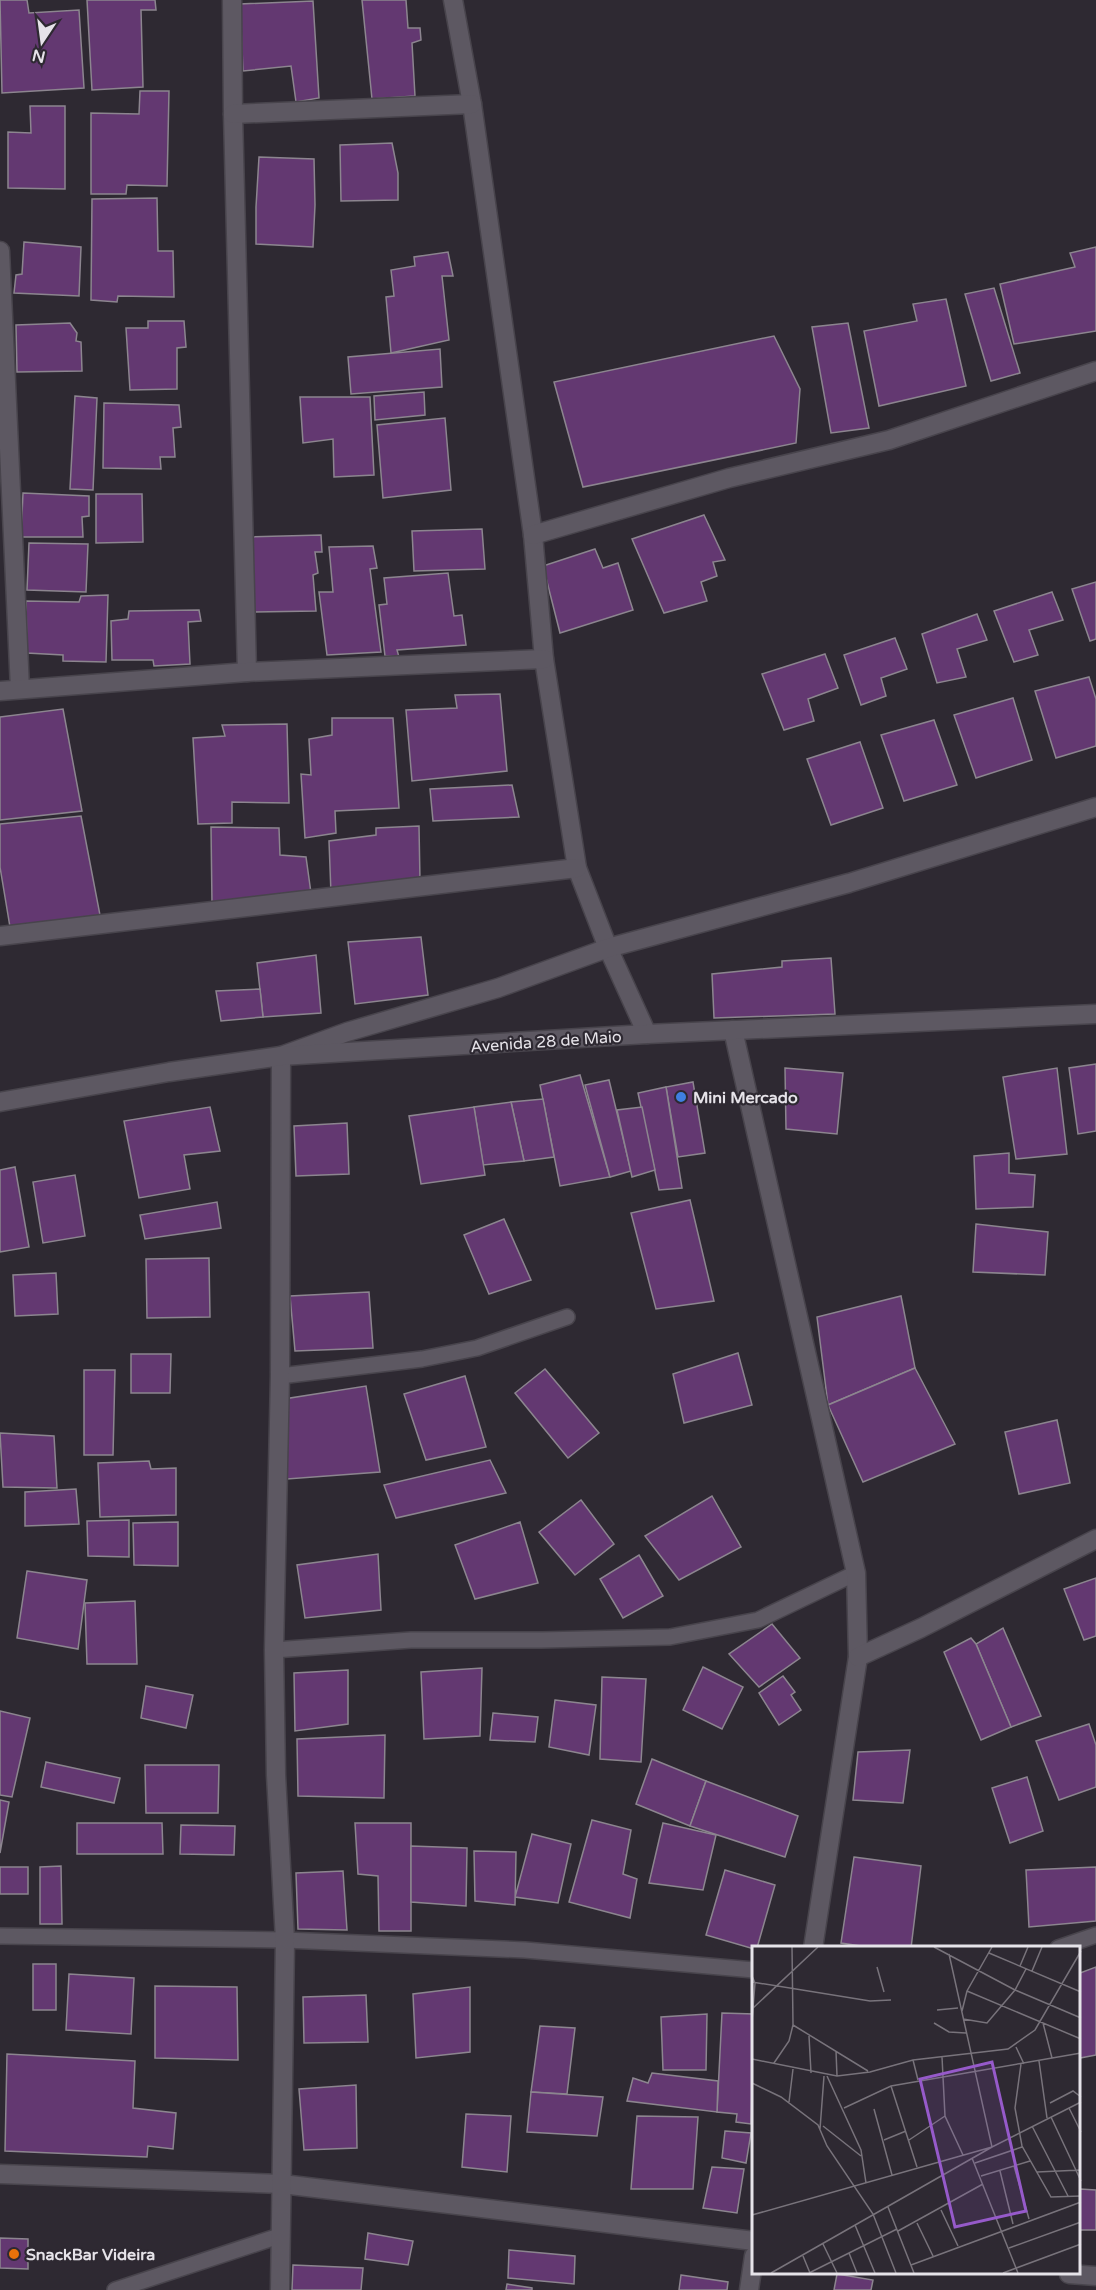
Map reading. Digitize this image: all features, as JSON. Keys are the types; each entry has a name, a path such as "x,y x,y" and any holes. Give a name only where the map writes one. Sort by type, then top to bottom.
{"street":[{"path":"232,0 232,114 248,672"},
{"path":"453,0 472,104 533,535 544,659 577,868 608,948 647,1034"},
{"path":"232,114 472,104"},
{"path":"0,251 20,689"},
{"path":"533,535 729,478 889,440 1096,371"},
{"path":"0,691 248,672 544,659"},
{"path":"280,2290 285,1940 276,1774 274,1650 280,1376 281,1056 347,1032 498,988 608,948 849,883 1096,807"},
{"path":"0,936 577,868"},
{"name":"Avenida 28 de Maio","path":"0,1102 169,1072 281,1056 647,1034 1096,1014"},
{"path":"733,1030 856,1573 858,1657 813,1946"},
{"path":"858,1657 921,1628 1096,1539"},
{"path":"0,2174 282,2184 752,2241"},
{"path":"749,2290 752,2270"},
{"path":"1081,2275 1096,2276"}],"lane":[{"path":"280,1376 422,1359 477,1348 567,1317"},
{"path":"274,1650 411,1640 670,1637 758,1620 856,1573"},
{"path":"1065,1946 1096,1935"},
{"path":"0,1936 285,1940 525,1950 752,1970"},
{"path":"115,2290 279,2236"}],"building":[{"path":"0,0 27,0 29,13 79,10 84,88 2,93"},
{"path":"87,0 155,0 156,10 141,10 143,87 92,90"},
{"path":"362,0 406,0 408,28 420,28 421,40 412,43 415,96 372,99"},
{"path":"313,1 319,98 296,102 291,66 243,71 240,4"},
{"path":"140,91 169,91 167,186 127,185 126,194 91,194 91,113 139,114"},
{"path":"30,106 65,106 65,189 8,188 8,132 31,133"},
{"path":"392,143 398,173 398,200 341,201 340,145"},
{"path":"259,157 314,159 313,247 256,244"},
{"path":"157,198 158,251 173,251 174,297 118,296 117,302 91,300 92,199"},
{"path":"24,242 81,247 79,296 14,293 16,275 22,274"},
{"path":"1096,247 1096,331 1014,344 1000,284 1075,267 1070,253"},
{"path":"448,252 453,276 442,276 449,340 391,353 386,297 394,296 391,270 415,266 414,257"},
{"path":"994,288 1020,373 991,381 965,294"},
{"path":"946,299 966,386 879,406 864,331 917,321 913,304"},
{"path":"148,321 184,321 186,347 177,348 177,389 130,390 126,328 148,328"},
{"path":"70,323 77,333 76,341 81,342 82,371 17,372 16,325"},
{"path":"848,323 869,428 831,433 812,327"},
{"path":"774,336 800,389 796,443 583,487 554,382"},
{"path":"440,349 442,387 351,394 348,357"},
{"path":"424,392 425,415 375,420 374,396"},
{"path":"75,396 97,398 93,490 70,489"},
{"path":"300,397 370,397 374,475 334,477 333,439 303,443"},
{"path":"104,403 179,405 181,427 173,428 175,457 160,457 161,469 103,468"},
{"path":"445,418 451,490 383,498 377,425"},
{"path":"23,493 89,496 89,516 82,517 83,537 21,537"},
{"path":"96,494 142,494 143,542 96,543"},
{"path":"704,515 725,560 713,562 717,576 701,582 707,601 664,613 632,539"},
{"path":"482,529 485,569 414,571 412,531"},
{"path":"321,535 322,552 315,552 318,573 313,575 316,611 251,612 248,537"},
{"path":"29,543 88,544 86,592 27,590"},
{"path":"373,546 377,568 370,569 381,652 327,655 319,592 333,592 329,547"},
{"path":"595,549 603,568 618,563 633,610 560,633 543,566"},
{"path":"448,573 454,616 462,615 466,645 397,650 399,657 385,656 379,605 387,604 384,578"},
{"path":"1096,582 1096,639 1090,641 1072,589"},
{"path":"1052,592 1063,620 1029,630 1038,655 1014,662 994,611"},
{"path":"108,595 106,662 63,661 63,655 27,653 26,601 79,602 81,596"},
{"path":"199,610 201,621 188,622 190,664 154,666 153,660 112,660 111,621 128,619 129,611"},
{"path":"977,614 987,640 957,649 966,677 937,683 922,634"},
{"path":"895,638 907,669 881,678 886,696 861,705 844,655"},
{"path":"825,654 838,688 808,699 814,721 784,730 762,674"},
{"path":"1089,677 1096,699 1096,746 1056,758 1035,691"},
{"path":"500,694 507,771 412,781 406,710 457,708 455,695"},
{"path":"1013,698 1032,760 976,778 954,715"},
{"path":"63,709 82,811 0,820 0,717"},
{"path":"332,718 393,718 399,808 335,811 336,833 305,838 301,774 311,775 309,739 332,735"},
{"path":"934,720 957,785 904,801 881,735"},
{"path":"287,724 289,803 232,802 232,823 198,824 193,738 225,736 222,725"},
{"path":"860,742 883,808 831,825 807,759"},
{"path":"512,785 519,817 433,821 430,789"},
{"path":"81,816 100,915 10,927 0,867 0,824"},
{"path":"419,826 420,881 331,894 329,841 376,835 376,828"},
{"path":"211,827 279,828 280,855 306,857 311,893 212,904"},
{"path":"421,937 428,995 355,1004 348,942"},
{"path":"316,955 321,1013 263,1017 257,963"},
{"path":"831,958 835,1014 714,1018 712,974 782,967 782,961"},
{"path":"260,989 263,1017 221,1021 216,991"},
{"path":"1096,1064 1096,1131 1078,1134 1069,1068"},
{"path":"785,1068 843,1073 837,1134 786,1129"},
{"path":"1057,1068 1067,1154 1016,1159 1003,1077"},
{"path":"580,1075 610,1177 560,1186 540,1085"},
{"path":"609,1080 631,1171 610,1177 585,1085"},
{"path":"693,1082 705,1153 678,1157 666,1087"},
{"path":"666,1087 682,1188 659,1190 638,1093"},
{"path":"543,1099 554,1157 524,1161 511,1102"},
{"path":"511,1102 524,1161 483,1165 474,1107"},
{"path":"210,1107 220,1151 184,1155 190,1189 139,1198 124,1121"},
{"path":"474,1107 485,1175 421,1184 409,1116"},
{"path":"642,1107 655,1170 632,1177 617,1110"},
{"path":"347,1123 349,1174 296,1176 294,1126"},
{"path":"1009,1153 1009,1173 1035,1175 1033,1207 976,1209 974,1156"},
{"path":"15,1167 29,1247 0,1252 0,1170"},
{"path":"75,1175 85,1236 43,1243 33,1182"},
{"path":"690,1200 714,1301 656,1309 631,1213"},
{"path":"217,1202 221,1228 145,1239 140,1215"},
{"path":"504,1219 531,1280 489,1294 464,1235"},
{"path":"976,1224 1048,1232 1045,1275 973,1272"},
{"path":"209,1258 210,1317 147,1318 146,1259"},
{"path":"56,1273 58,1314 15,1316 13,1275"},
{"path":"369,1292 373,1348 295,1351 290,1296"},
{"path":"901,1296 915,1368 828,1405 817,1317"},
{"path":"738,1353 752,1405 684,1423 673,1374"},
{"path":"131,1354 171,1354 170,1393 131,1393"},
{"path":"915,1368 955,1444 863,1482 828,1405"},
{"path":"545,1369 599,1433 568,1458 515,1393"},
{"path":"84,1370 115,1370 113,1455 84,1455"},
{"path":"465,1376 486,1447 426,1460 404,1394"},
{"path":"366,1386 380,1472 287,1479 284,1399"},
{"path":"1057,1420 1070,1483 1019,1494 1005,1432"},
{"path":"0,1433 54,1436 57,1488 3,1487"},
{"path":"490,1460 506,1493 396,1518 384,1485"},
{"path":"149,1461 151,1469 176,1468 176,1515 100,1517 98,1463"},
{"path":"76,1489 79,1524 25,1526 25,1492"},
{"path":"712,1496 741,1547 679,1580 645,1536"},
{"path":"581,1500 614,1544 575,1575 539,1532"},
{"path":"129,1520 129,1557 88,1556 87,1521"},
{"path":"178,1522 178,1566 134,1565 133,1523"},
{"path":"520,1522 538,1583 475,1599 455,1545"},
{"path":"378,1554 381,1610 305,1618 297,1565"},
{"path":"639,1555 663,1596 623,1618 600,1579"},
{"path":"27,1571 87,1580 78,1649 17,1638"},
{"path":"1096,1578 1096,1636 1084,1640 1064,1589"},
{"path":"135,1601 137,1664 87,1664 85,1603"},
{"path":"772,1624 800,1658 759,1687 729,1654"},
{"path":"1003,1628 1041,1716 1011,1727 976,1644"},
{"path":"971,1638 976,1644 1011,1727 981,1740 944,1652"},
{"path":"703,1667 743,1687 722,1729 683,1710"},
{"path":"482,1668 480,1736 424,1739 421,1672"},
{"path":"348,1670 348,1724 295,1731 294,1673"},
{"path":"783,1676 795,1692 791,1695 801,1710 779,1725 759,1693"},
{"path":"602,1677 646,1679 641,1762 600,1759"},
{"path":"146,1686 193,1695 186,1728 141,1718"},
{"path":"555,1700 596,1705 589,1755 549,1747"},
{"path":"0,1711 30,1718 12,1797 0,1795"},
{"path":"493,1713 538,1717 535,1742 490,1740"},
{"path":"1089,1724 1096,1745 1096,1787 1059,1800 1036,1741"},
{"path":"385,1735 384,1798 298,1796 297,1739"},
{"path":"910,1750 903,1803 853,1800 858,1752"},
{"path":"652,1759 706,1781 690,1826 636,1804"},
{"path":"46,1762 120,1778 114,1803 41,1787"},
{"path":"145,1765 219,1765 218,1813 146,1813"},
{"path":"1027,1777 1043,1831 1010,1843 992,1788"},
{"path":"706,1781 798,1816 785,1857 690,1826"},
{"path":"0,1800 9,1802 0,1853"},
{"path":"592,1820 631,1830 623,1874 637,1879 630,1918 569,1902"},
{"path":"77,1823 162,1823 163,1854 77,1854"},
{"path":"355,1823 411,1823 411,1931 379,1931 378,1876 358,1874"},
{"path":"663,1823 716,1835 703,1890 649,1883"},
{"path":"181,1825 235,1826 234,1855 180,1854"},
{"path":"532,1834 571,1844 558,1903 515,1897"},
{"path":"411,1846 467,1848 466,1906 411,1902"},
{"path":"474,1851 516,1852 515,1905 475,1901"},
{"path":"854,1857 921,1866 911,1946 861,1946 841,1943"},
{"path":"61,1866 62,1924 40,1924 40,1867"},
{"path":"0,1867 28,1867 28,1894 0,1894"},
{"path":"1096,1867 1096,1921 1029,1927 1026,1870"},
{"path":"725,1870 775,1885 758,1946 752,1946 752,1948 706,1935"},
{"path":"343,1871 347,1930 298,1929 296,1873"},
{"path":"33,1964 56,1964 56,2010 33,2010"},
{"path":"1096,1967 1096,2055 1081,2058 1081,1973"},
{"path":"69,1974 134,1978 131,2034 66,2030"},
{"path":"155,1986 237,1987 238,2060 155,2058"},
{"path":"470,1987 470,2052 416,2058 413,1994"},
{"path":"366,1995 368,2042 304,2043 303,1997"},
{"path":"722,2013 752,2014 751,2124 736,2122 737,2114 717,2112"},
{"path":"707,2014 706,2070 663,2070 661,2017"},
{"path":"540,2026 575,2028 567,2094 531,2092"},
{"path":"7,2054 135,2061 133,2108 176,2113 173,2149 148,2146 147,2157 5,2151"},
{"path":"652,2073 718,2081 717,2112 627,2101 633,2078 648,2083"},
{"path":"356,2085 357,2148 304,2150 299,2089"},
{"path":"531,2092 603,2097 597,2136 527,2132"},
{"path":"466,2114 511,2116 507,2172 462,2167"},
{"path":"637,2116 698,2117 693,2189 631,2189"},
{"path":"725,2131 751,2133 746,2163 722,2158"},
{"path":"712,2167 744,2169 737,2213 703,2208"},
{"path":"1081,2189 1096,2190 1096,2230 1081,2230"},
{"path":"368,2233 413,2241 408,2265 365,2259"},
{"name":"SnackBar Videira","path":"0,2238 28,2239 28,2269 0,2268"},
{"path":"509,2250 575,2256 574,2284 508,2278"},
{"path":"293,2265 363,2268 361,2290 292,2290"},
{"path":"681,2275 728,2282 727,2290 679,2290"},
{"path":"837,2275 873,2280 871,2290 834,2290"},
{"path":"507,2284 532,2288 532,2290 506,2290"}],"place":[{"name":"Mini Mercado","path":"681,1097"},
{"name":"SnackBar Videira","path":"14,2254"}]}
